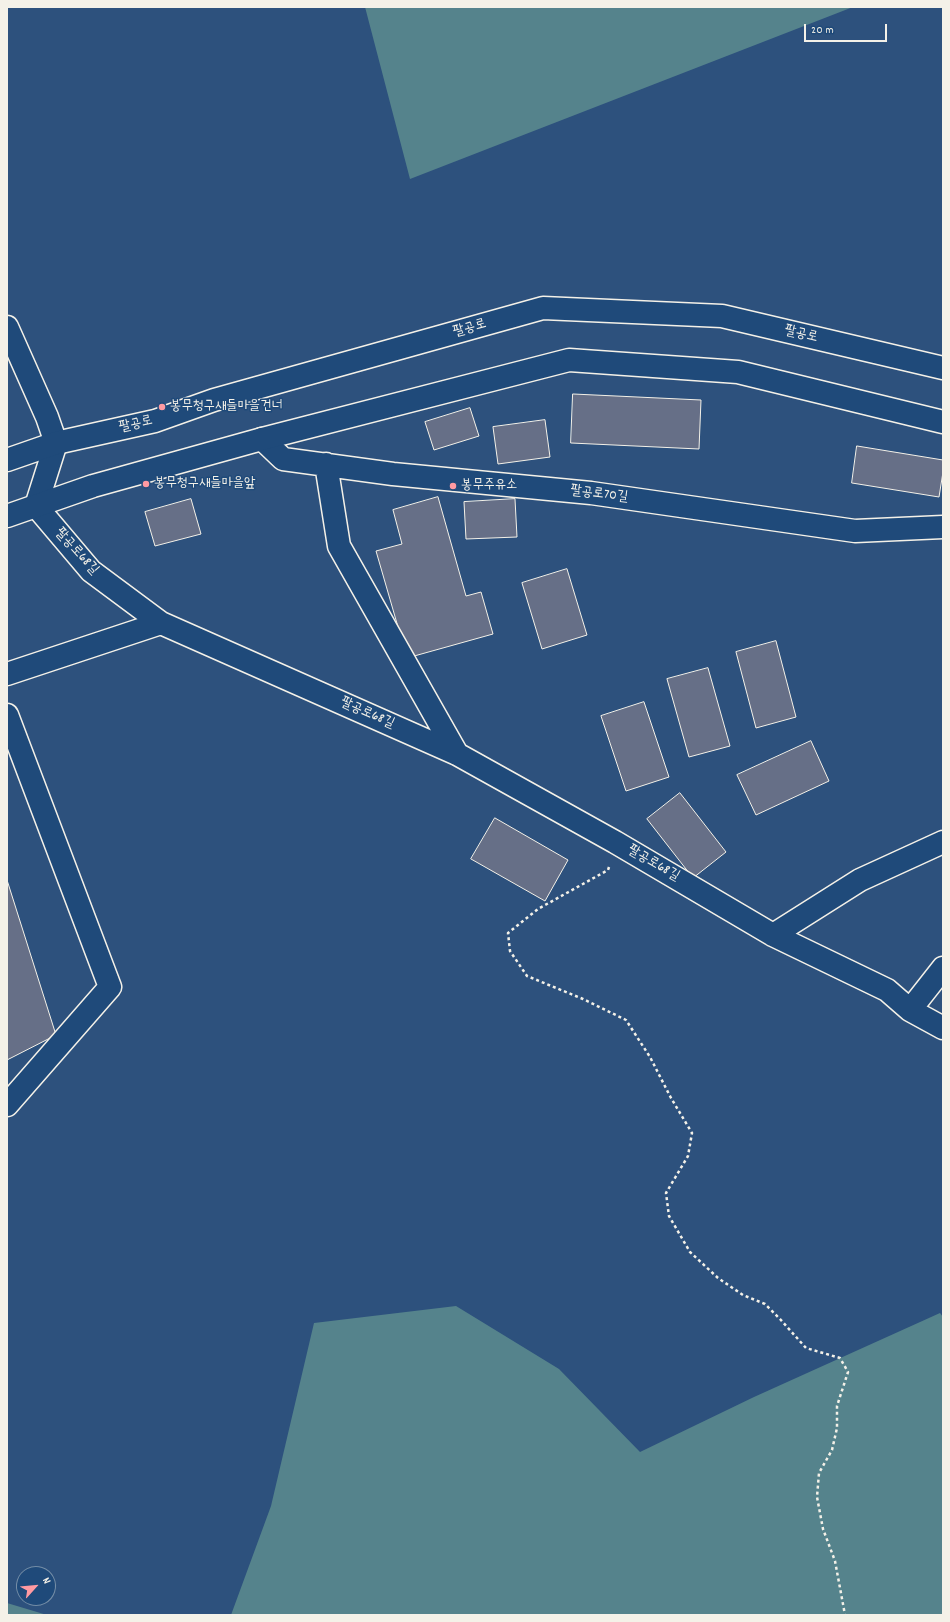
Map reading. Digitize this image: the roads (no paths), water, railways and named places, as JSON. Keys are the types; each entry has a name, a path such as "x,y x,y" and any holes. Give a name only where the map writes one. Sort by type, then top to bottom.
{"street":[{"name":"팔공로","path":"7,460 56,443 155,421 214,400 543,308 722,316 943,368"},
{"path":"7,327 48,417 56,443 36,506"},
{"path":"7,516 93,486 262,439 569,360 738,372 943,422"},
{"name":"팔공로70길","path":"262,439 283,458 393,474 591,493 855,531 943,527"},
{"path":"326,464 339,546 457,754"},
{"name":"팔공로68길","path":"36,506 91,571 161,622 457,754 615,842 774,935 887,990 910,1010 943,1028"},
{"path":"7,674 161,622"},
{"path":"7,715 110,987 7,1105"},
{"path":"774,935 860,880 943,842"},
{"path":"910,1010 943,968"}],"place":[{"name":"봉무청구새들마을건너","path":"162,407"},
{"name":"봉무청구새들마을앞","path":"146,484"},
{"name":"봉무주유소","path":"453,486"}]}
